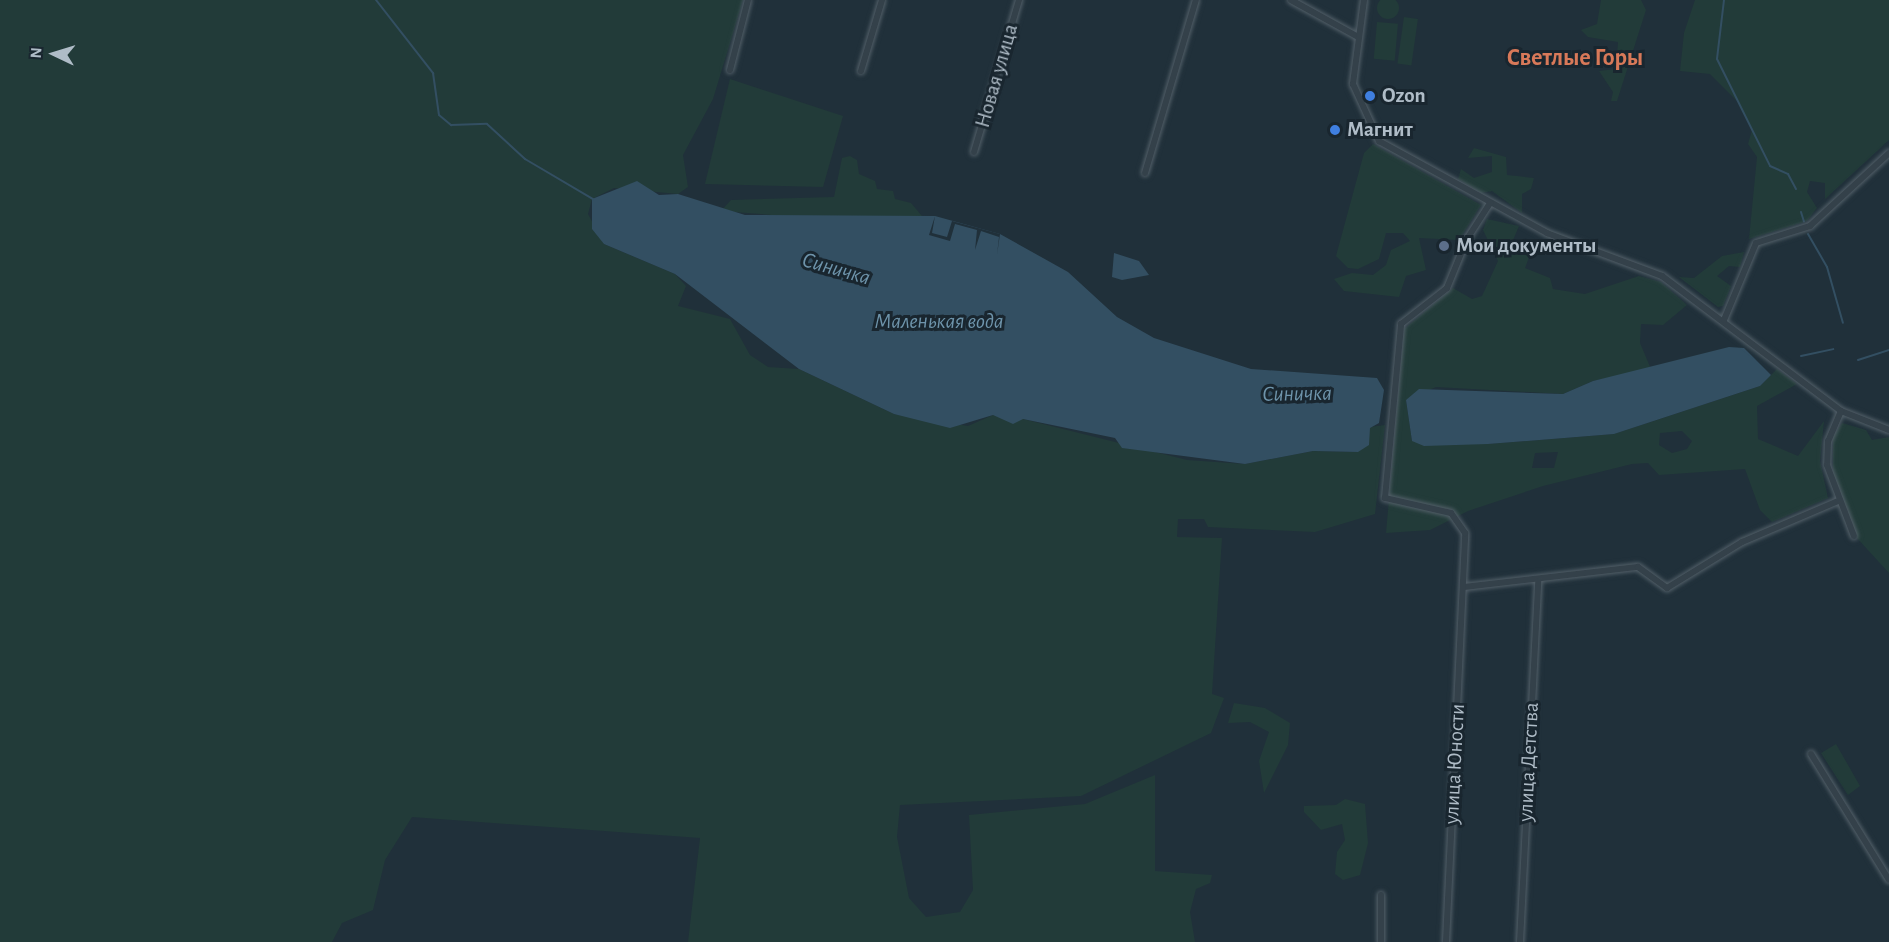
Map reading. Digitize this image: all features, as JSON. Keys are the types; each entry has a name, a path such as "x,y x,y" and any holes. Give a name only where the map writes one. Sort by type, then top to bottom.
{"street":[{"path":"730,70 748,0"},
{"path":"861,71 882,0"},
{"name":"Новая улица","path":"974,152 1019,0"},
{"path":"1145,173 1196,0"},
{"path":"1291,0 1358,37"},
{"path":"1364,0 1358,37 1354,92 1376,138 1547,233 1649,270 1724,320 1841,411 1889,430"},
{"path":"1724,320 1756,243 1810,226 1889,153"},
{"name":"улица Юности","path":"1446,942 1465,533 1458,517 1439,507 1407,506 1385,498 1401,324 1447,288 1467,239 1490,203"},
{"path":"1841,411 1826,453 1838,501 1854,536"},
{"path":"1464,586 1538,581 1638,567 1667,588 1742,542 1838,501"},
{"name":"улица Детства","path":"1520,942 1538,581"},
{"path":"1811,754 1889,880"},
{"path":"1381,896 1381,942"}],"green space":[{"path":"1388,-3 1396,0 1399,8 1396,16 1388,19 1380,16 1377,8 1380,0"},
{"path":"0,0 743,0 713,99 683,155 688,187 678,194 614,188 592,199 588,214 604,244 675,274 686,286 678,306 730,319 750,355 768,367 799,369 894,414 968,426 993,415 1023,419 1187,460 1245,464 1313,451 1358,452 1370,427 1385,425 1375,514 1315,532 1208,527 1204,519 1178,519 1177,537 1222,538 1212,694 1224,698 1211,733 1081,796 900,805 897,837 909,898 926,917 960,912 973,890 969,815 1085,804 1155,775 1155,871 1212,875 1210,883 1196,889 1190,912 1195,942 688,942 700,838 412,817 385,860 373,910 342,923 332,942 0,942"},
{"path":"1601,0 1641,0 1646,10 1617,101 1611,101 1613,92 1599,71 1616,69 1618,42 1588,37 1581,30 1597,24"},
{"path":"1695,0 1889,0 1889,140 1825,199 1825,183 1810,181 1807,192 1817,208 1807,221 1749,239 1757,157 1748,144 1752,130 1737,101 1710,74 1680,71 1684,33"},
{"path":"1404,17 1418,19 1411,65 1397,64"},
{"path":"1377,22 1398,24 1395,61 1374,59"},
{"path":"730,79 843,116 823,187 705,184"},
{"path":"1373,144 1481,205 1459,240 1419,238 1426,270 1406,276 1399,297 1344,291 1334,279 1352,273 1373,275 1386,265 1391,250 1410,241 1403,233 1386,233 1379,259 1358,269 1348,268 1336,256 1364,153"},
{"path":"1474,148 1506,157 1507,175 1534,178 1531,189 1522,194 1522,213 1492,191 1481,193 1458,179 1461,169 1474,178 1492,172 1492,156 1468,158"},
{"path":"850,156 857,160 859,174 875,181 877,189 893,191 895,199 911,203 922,216 823,219 721,211 731,200 834,197 842,158"},
{"path":"1487,219 1519,226 1511,245 1531,252 1525,268 1550,278 1553,289 1585,294 1639,276 1661,282 1687,305 1663,325 1641,324 1640,343 1651,369 1593,381 1563,394 1436,387 1406,400 1412,441 1488,444 1614,434 1760,386 1777,369 1797,384 1757,406 1758,439 1798,456 1824,421 1820,461 1828,498 1772,522 1760,510 1745,469 1659,475 1648,463 1632,464 1543,486 1468,511 1430,530 1386,533 1404,329 1453,288 1472,299 1482,296 1498,261 1483,230","holes":["1682,431 1692,441 1687,449 1672,453 1659,445 1660,433","1558,452 1554,468 1532,468 1535,453"]},
{"path":"1744,252 1740,267 1729,266 1717,276 1731,286 1723,306 1718,307 1679,277 1694,278 1722,256"},
{"path":"1842,423 1866,430 1872,440 1889,437 1889,573 1856,537 1833,477 1833,436"},
{"path":"1234,703 1265,708 1290,723 1288,745 1264,793 1259,761 1269,732 1250,722 1228,723"},
{"path":"1836,744 1860,786 1848,795 1821,753"},
{"path":"1345,799 1365,804 1368,843 1360,875 1343,880 1335,874 1337,852 1345,840 1342,824 1321,830 1304,812 1304,806 1336,805"}],"water":[{"name":"Маленькая вода","path":"637,181 659,195 678,194 745,215 935,216 1000,234 1068,272 1117,317 1154,338 1251,369 1377,378 1384,390 1379,423 1370,428 1369,445 1358,452 1313,451 1245,464 1122,448 1115,438 1023,419 1013,424 993,415 950,428 894,414 799,369 675,274 604,244 592,229 592,199"},
{"path":"1114,253 1139,261 1149,275 1122,280 1112,277"},
{"path":"1729,347 1744,348 1771,375 1760,386 1614,434 1488,444 1424,446 1412,441 1406,400 1419,389 1563,394 1593,381"}],"pier":[{"path":"935,216 932,233 947,237 952,221 1000,234 997,255 999,237 981,231 975,250 977,230 955,224 950,241 929,235"}],"waterway":[{"name":"Синичка","path":"376,0 433,73 439,115 451,125 487,124 525,159 593,199"},
{"path":"1724,0 1717,59 1770,166 1788,174 1796,189"},
{"path":"1801,212 1804,222"},
{"path":"1808,234 1827,267 1843,323"},
{"name":"Синичка","path":"1801,356 1833,349"},
{"name":"Синичка","path":"1858,360 1889,350"}],"place":[{"name":"Ozon","path":"1370,96"},
{"name":"Магнит","path":"1335,130"},
{"name":"Мои документы","path":"1444,246"}],"district":[{"name":"Светлые Горы","path":"1575,59"}]}
